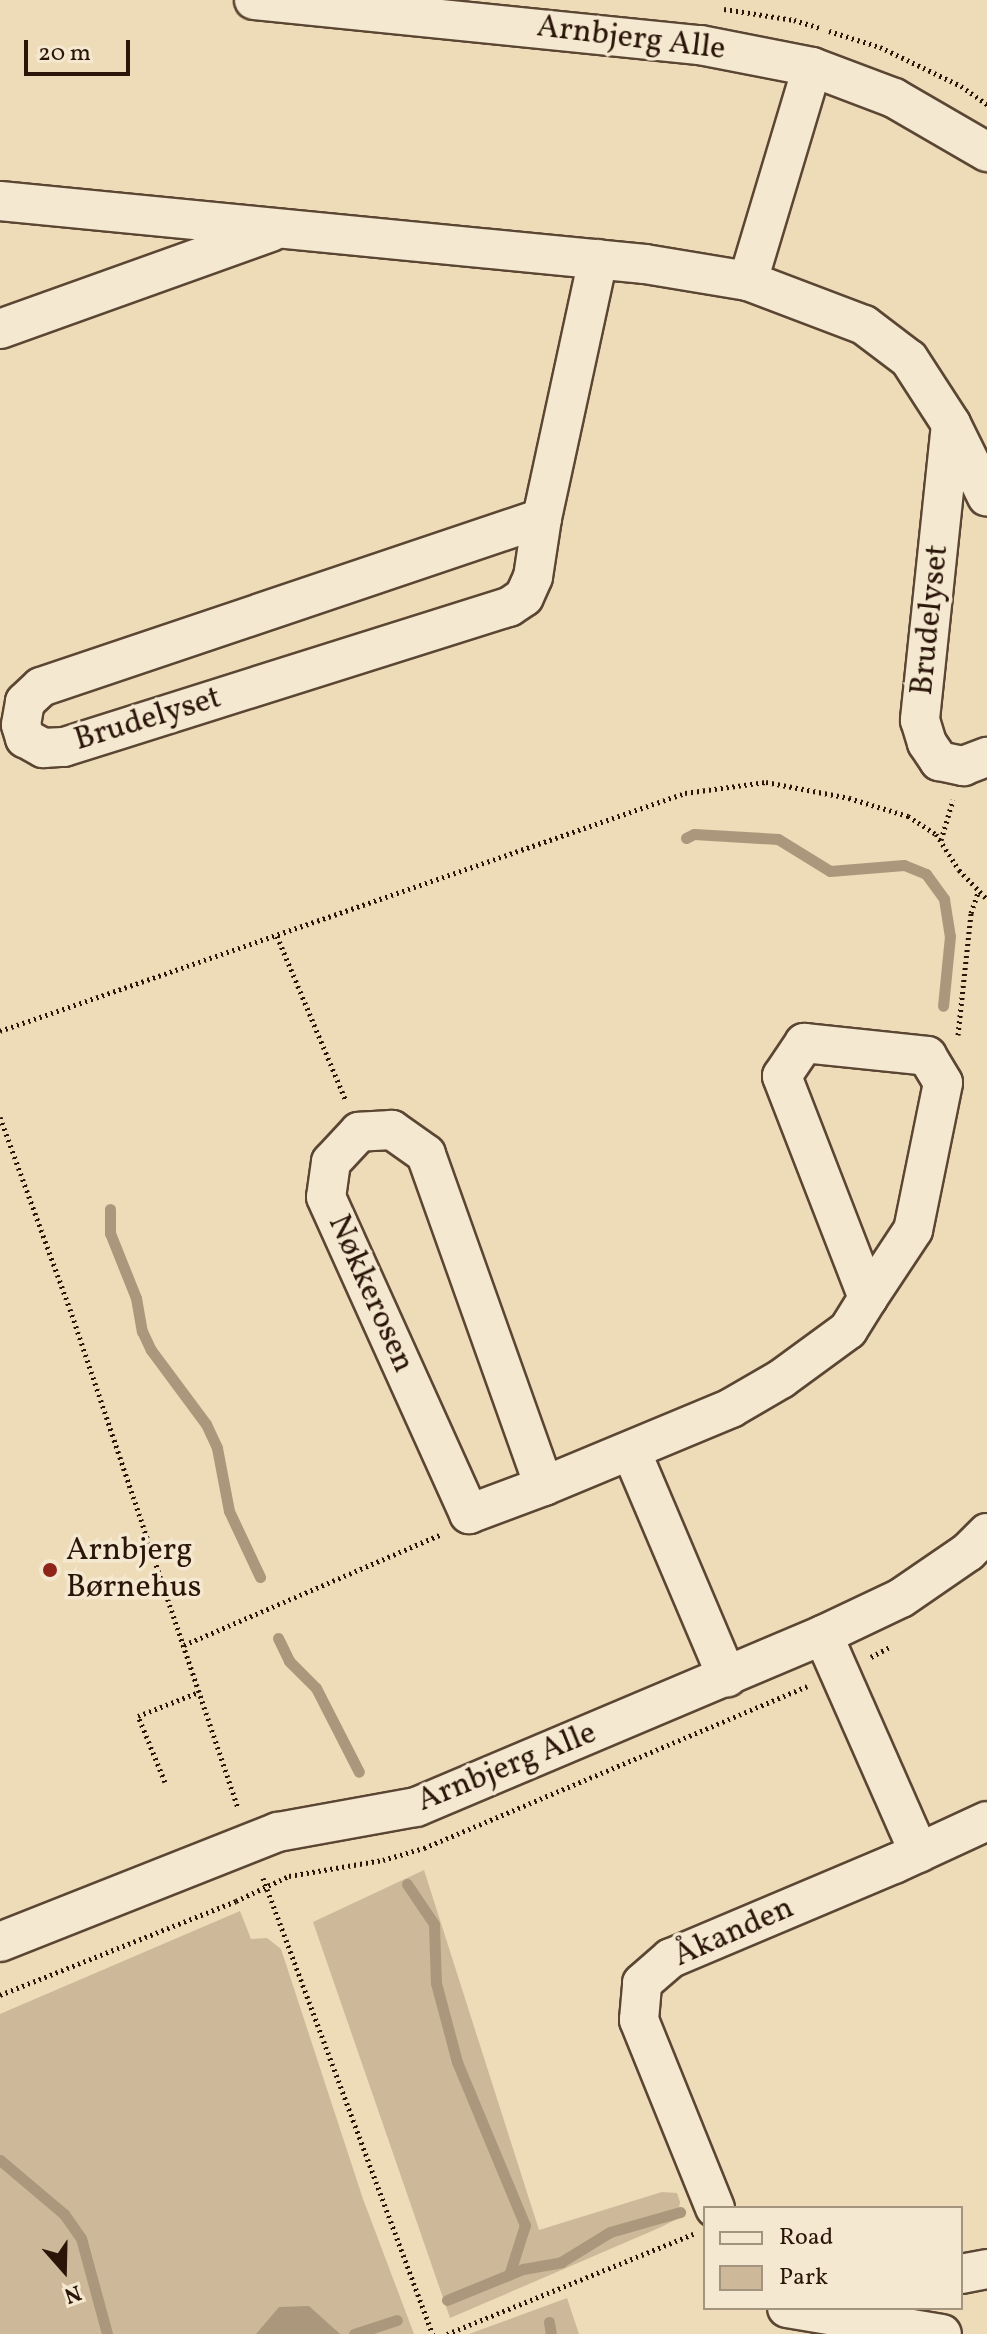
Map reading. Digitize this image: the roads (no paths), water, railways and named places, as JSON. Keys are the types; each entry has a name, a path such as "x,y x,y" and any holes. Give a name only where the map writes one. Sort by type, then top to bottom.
{"street":[{"name":"Arnbjerg Alle","path":"254,0 577,16 812,67 894,98 987,152"},
{"path":"748,281 812,67"},
{"path":"0,201 598,259 748,281 864,325 909,359 951,424 987,497"},
{"path":"0,329 282,229"},
{"name":"Brudelyset","path":"542,518 41,687 25,702 21,725 25,738 43,748 64,747 509,607 524,597 533,577 542,518 598,259"},
{"name":"Brudelyset","path":"951,424 920,720 927,743 939,761 963,766 987,757"},
{"path":"544,1486 731,1408 781,1379 848,1330 913,1230 943,1083 935,1069 927,1056 804,1043 782,1076 868,1298"},
{"name":"Nøkkerosen","path":"392,1130 426,1154 544,1486 469,1514 326,1197 331,1162 359,1132 392,1130"},
{"path":"631,1451 727,1677"},
{"name":"Arnbjerg Alle","path":"0,1942 278,1832 416,1807 727,1677 901,1598 968,1552 987,1533"},
{"path":"823,1635 919,1853"},
{"name":"Åkanden","path":"714,2206 639,2020 642,1983 671,1958 987,1821"},
{"path":"963,2274 987,2269"},
{"path":"798,2310 914,2332 942,2334"}],"waterway":[{"path":"686,838 694,834 778,839 830,871 904,865 926,874 944,899 950,936 943,1006"},
{"path":"110,1209 110,1233 136,1298 142,1331 151,1350 206,1424 217,1448 229,1511 260,1577"},
{"path":"278,1638 289,1661 316,1688 359,1772"},
{"path":"407,1884 434,1924 436,1983 457,2062 525,2225 509,2275"},
{"path":"0,2160 64,2214 81,2238 107,2334"},
{"path":"447,2300 523,2269 561,2262 610,2232 680,2212"},
{"path":"354,2334 397,2320"},
{"path":"549,2322 551,2334"}],"place":[{"name":"Arnbjerg Børnehus","path":"50,1570"}]}
